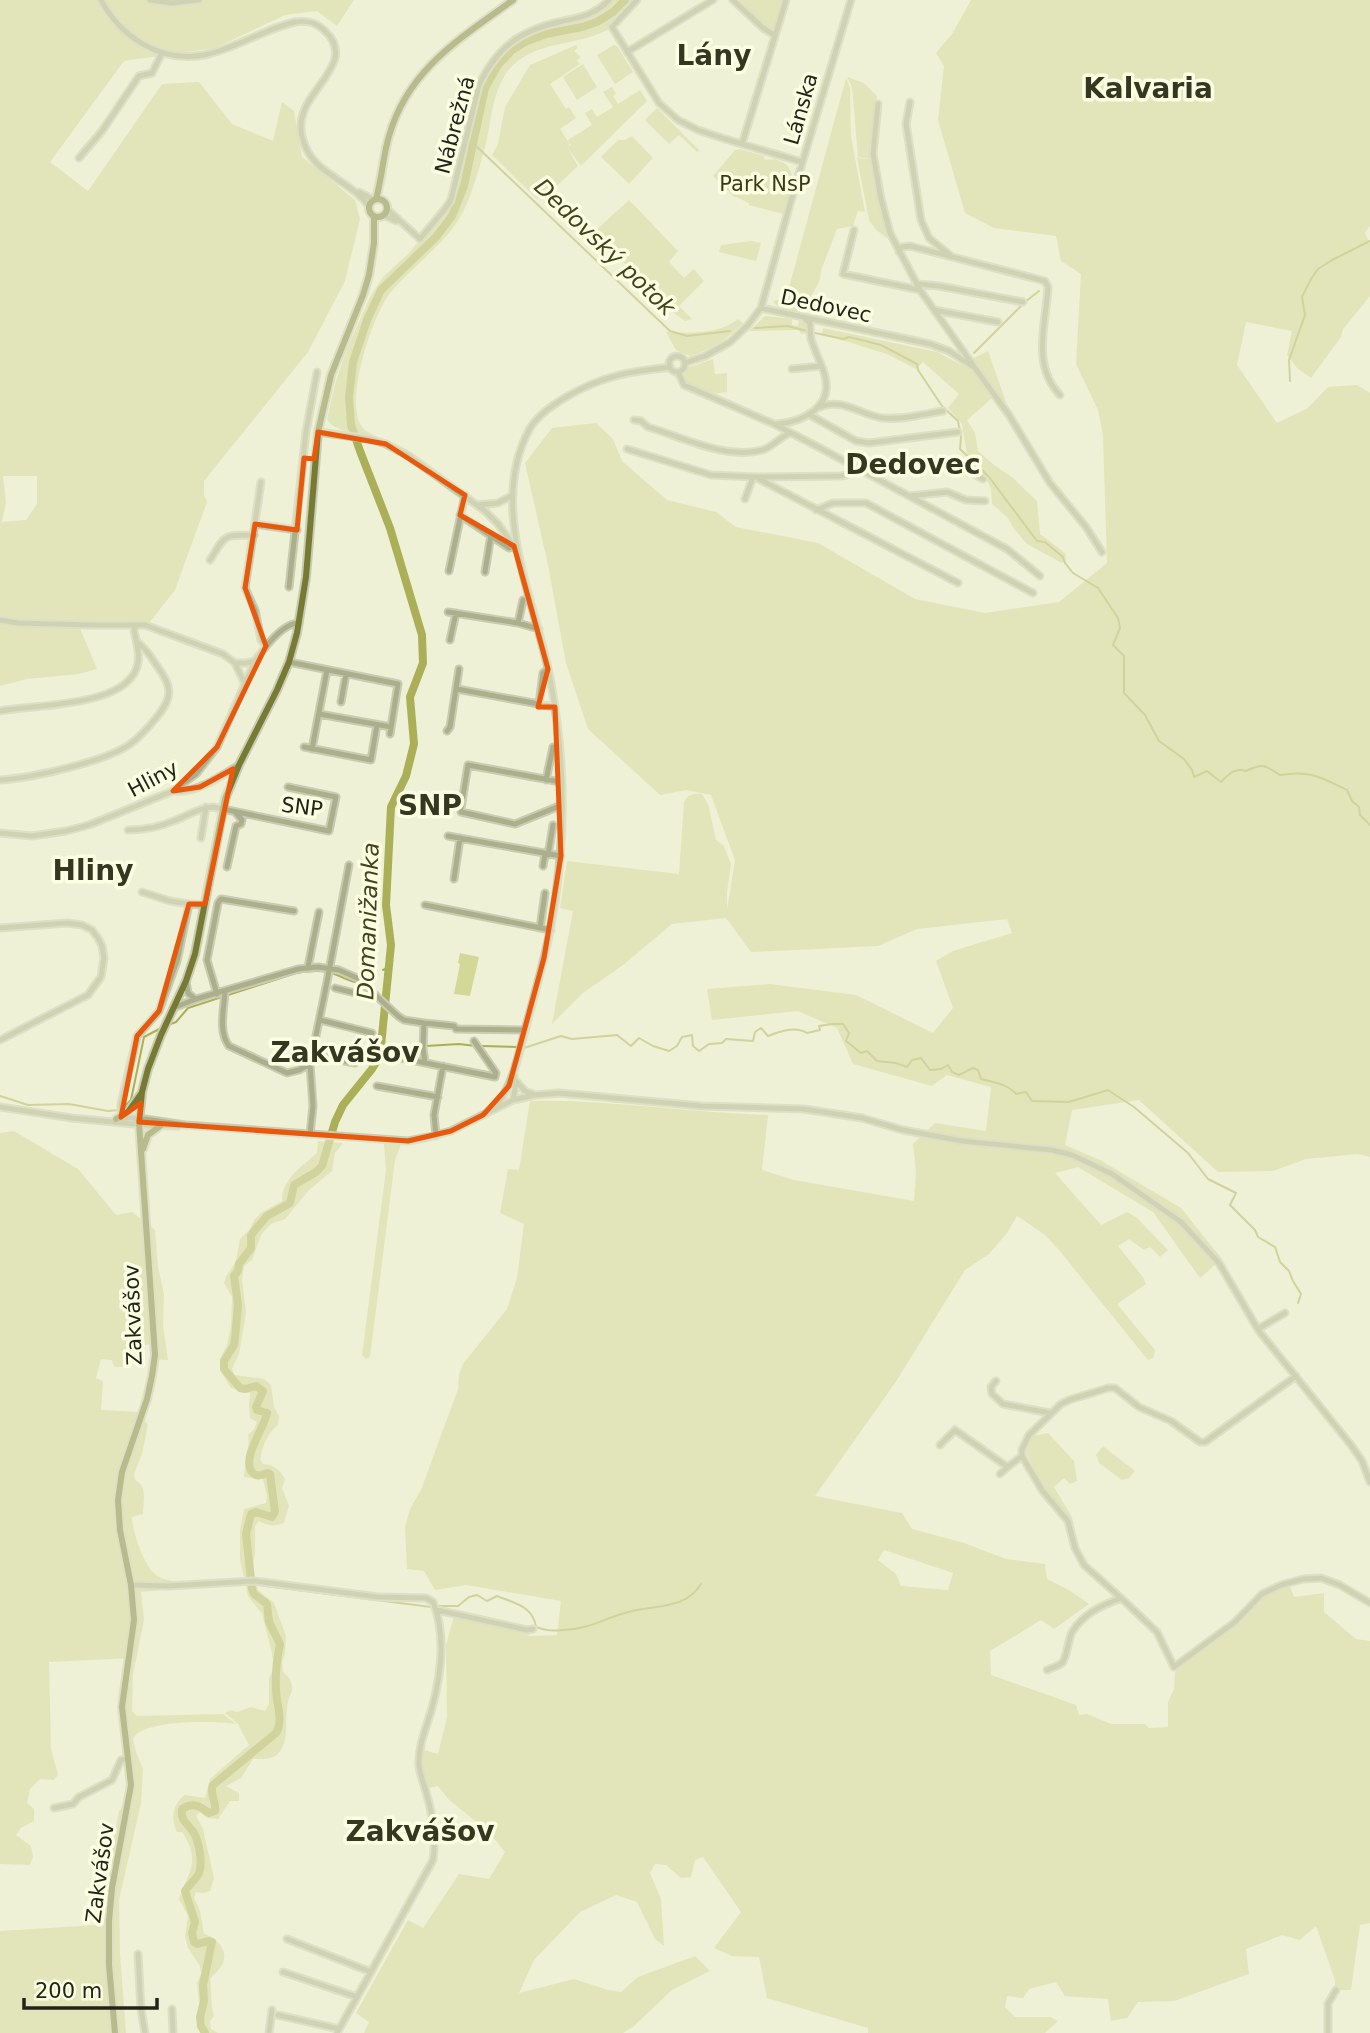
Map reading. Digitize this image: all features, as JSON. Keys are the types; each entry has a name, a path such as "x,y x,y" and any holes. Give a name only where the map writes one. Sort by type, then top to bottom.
{"main road":[{"path":"381,214 370,212 382,179 389,134 402,103 415,82 444,51 513,0"},
{"path":"118,1118 134,1106 142,1092 161,1035 186,981 195,954 223,808 239,765 289,662 299,623 306,577 318,432 331,375 363,296 371,265 381,214 376,201"},
{"name":"Zakvášov","path":"115,2033 109,1965 109,1913 131,1786 122,1707 132,1637 133,1608 120,1530 119,1490 125,1460 150,1385 155,1355 139,1122 142,1092"},
{"path":"141,1154 148,1135 160,1126"}],"street":[{"path":"150,0 172,3 199,0"},
{"name":"Nábrežná","path":"381,214 402,224 420,239 451,200 479,85 498,54 509,43 533,30 587,16 609,0"},
{"path":"637,0 611,27 659,103 678,120 698,130 802,162"},
{"path":"627,52 713,0"},
{"path":"733,0 774,35"},
{"path":"742,144 786,0"},
{"name":"Lánska","path":"761,308 850,0"},
{"path":"104,1 125,33 142,45 162,53 184,56 205,55 295,22 310,22 323,29 333,43 335,59 329,73 305,108 301,126 303,138 314,161 353,190 376,201"},
{"path":"79,158 102,131 139,76 152,73 162,53"},
{"path":"910,102 906,124 921,219 929,238 951,256"},
{"name":"Dedovec","path":"878,104 873,154 890,233 899,252 918,287 1009,415 1050,483 1086,527 1102,552"},
{"path":"854,230 843,274 918,287 939,286 1023,302"},
{"path":"890,233 896,242 1047,282 1041,354 1048,378 1060,395"},
{"path":"899,252 902,247 910,246"},
{"name":"Dedovec","path":"685,363 705,356 730,342 761,308 930,344 949,351 975,368"},
{"path":"934,310 998,322"},
{"name":"Dedovec","path":"803,318 811,326 810,335 826,380 826,390 829,399 834,403"},
{"path":"949,351 958,350 957,341"},
{"name":"Dedovec","path":"513,495 519,455 528,431 539,417 555,404 610,378 670,367 673,357 681,357 685,363"},
{"name":"Dedovec","path":"678,372 683,369 685,363"},
{"path":"792,369 821,366"},
{"path":"670,367 678,372 684,385 774,424 855,466 1007,550 1040,576"},
{"path":"289,586 306,432 317,372"},
{"path":"774,424 810,415 817,408 826,390"},
{"path":"817,408 834,403 881,418 943,411"},
{"path":"810,415 856,441 869,443 958,432"},
{"path":"634,420 648,427 733,453 764,450 790,433"},
{"path":"318,432 364,437 400,451 477,505 498,524 519,553"},
{"path":"627,449 711,475 841,476 855,466"},
{"path":"304,458 314,459"},
{"path":"863,471 951,461 983,480"},
{"path":"755,477 958,583"},
{"path":"745,499 755,477"},
{"path":"774,487 777,477"},
{"path":"261,482 245,588 255,610 261,640 265,646"},
{"path":"909,496 947,492 965,500 985,501"},
{"path":"449,571 464,495"},
{"path":"477,505 498,503 513,495 513,523 555,707 563,815 561,856 551,930 509,1086 494,1110"},
{"path":"816,510 834,503 866,503 1033,593"},
{"path":"460,515 509,548 514,546"},
{"path":"255,524 297,530"},
{"path":"210,560 226,537 254,535"},
{"path":"485,572 491,536"},
{"path":"517,623 523,600"},
{"path":"448,612 538,629"},
{"path":"450,640 456,613"},
{"path":"0,620 35,624 146,625 223,654 235,663 245,682"},
{"name":"Hliny","path":"0,833 32,836 66,831 102,820 173,791 196,774 217,747 245,682 265,646 289,625 299,623"},
{"path":"0,711 86,701 112,692 136,671 139,657 134,631 137,625"},
{"name":"Hliny","path":"0,780 30,776 98,759 123,749 143,733 164,708 169,690 165,677 146,649 137,642"},
{"path":"235,663 255,661"},
{"path":"289,662 398,684 390,731 377,725 318,714"},
{"path":"447,731 450,727 459,669"},
{"path":"539,705 543,673 548,669"},
{"path":"312,749 327,670"},
{"path":"341,702 346,674"},
{"path":"457,689 555,707"},
{"path":"304,747 371,760 377,725"},
{"path":"547,780 552,747"},
{"path":"173,791 183,792 200,787 239,765"},
{"path":"557,807 515,824 461,810 468,765 561,782"},
{"name":"SNP","path":"223,808 329,831 336,797 288,787"},
{"path":"201,838 206,807"},
{"name":"Hliny","path":"128,831 151,829 206,807 223,808"},
{"path":"227,867 236,826 241,824 242,820 235,812"},
{"path":"543,866 553,825"},
{"path":"448,836 561,856"},
{"path":"454,879 460,838"},
{"path":"310,1134 313,1105 310,1064 349,865"},
{"path":"142,892 170,901 204,905"},
{"path":"540,928 545,893"},
{"path":"217,994 207,960 221,899 294,911"},
{"path":"118,1118 137,1036 159,1011 177,961 189,904"},
{"path":"425,905 551,930"},
{"path":"308,967 319,912"},
{"path":"0,928 67,923 85,926 95,933 100,942 104,964 99,981 88,995 0,1040"},
{"path":"173,1008 196,999 225,995 308,967 357,978 404,1020 456,1028 525,1030"},
{"path":"186,981 188,993 196,999"},
{"path":"335,988 363,995 372,990"},
{"path":"225,995 223,1032 229,1046 287,1073 310,1064"},
{"path":"320,1020 372,1033"},
{"path":"424,1023 425,1063"},
{"path":"396,1057 495,1077 496,1073 474,1041"},
{"path":"312,1055 355,1063"},
{"path":"436,1136 435,1115 443,1066"},
{"path":"513,1100 514,1069"},
{"path":"514,1078 525,1091 535,1095"},
{"path":"377,1086 438,1097"},
{"path":"509,1086 513,1100"},
{"path":"0,1107 134,1124 145,1119 185,1125 408,1140 436,1136 461,1127 513,1100 559,1093 701,1107 804,1109 862,1118 903,1130 962,1141 1052,1150 1072,1155 1112,1174 1181,1222 1219,1263 1258,1329 1358,1454 1370,1482"},
{"path":"104,1120 134,1118 146,1125 185,1125"},
{"path":"1258,1329 1285,1313"},
{"path":"1296,1376 1205,1442 1200,1442 1171,1421 1139,1407 1115,1388 1108,1388 1069,1400 1050,1413 1029,1435 1021,1450 1022,1456 1047,1497 1068,1521 1074,1548 1084,1565 1157,1632 1174,1667 1235,1622 1262,1594 1282,1585 1303,1579 1321,1578 1340,1585 1370,1603"},
{"path":"996,1381 991,1387 992,1394 1003,1404 1050,1413"},
{"path":"940,1445 955,1430 1003,1465 1009,1466"},
{"path":"1000,1474 1022,1456"},
{"path":"131,1585 168,1586 252,1581 379,1597 426,1598 431,1599 436,1607 440,1641 439,1674 419,1765 430,1808 435,1850 433,1860 338,2031 275,2013 269,2033"},
{"path":"1047,1670 1062,1664 1070,1634 1086,1615 1121,1598"},
{"path":"436,1607 527,1630 533,1629"},
{"name":"Zakvášov","path":"54,1808 73,1804 79,1797 112,1780 121,1760 128,1759"},
{"path":"287,1939 371,1972"},
{"path":"138,1954 145,2033"},
{"path":"282,1972 357,1997"},
{"path":"1328,2033 1328,2004 1336,1990"},
{"path":"172,2008 173,2033"}],"highlighted area":[{"path":"318,432 386,444 465,495 460,515 514,546 548,669 538,707 555,707 561,856 544,958 509,1086 483,1115 451,1131 408,1141 139,1122 141,1103 121,1117 137,1036 159,1011 189,904 205,904 233,769 200,787 173,791 217,747 266,646 245,588 255,524 297,530 304,458 314,459"}],"green space":[{"path":"0,0 354,0 337,26 317,11 285,15 215,48 124,61 50,162 88,191 162,84 199,82 232,124 273,141 282,102 294,111 302,157 355,200 360,219 345,281 308,352 204,481 207,502 175,590 149,623 79,626 97,669 79,674 27,679 0,686","holes":["3,476 37,476 37,504 26,520 2,522 6,502"]},
{"path":"609,0 637,0 612,27 589,37 536,51 513,65 507,73 495,100 480,165 464,210 449,233 390,293 368,339 358,381 357,416 363,428 376,437 332,425 327,420 335,384 346,351 370,297 383,277 409,253 449,204 479,85 498,54 533,30 587,16"},
{"path":"736,0 784,0 774,28 769,30"},
{"path":"971,0 1370,0 1370,226 1365,233 1370,244 1370,296 1343,329 1341,337 1311,378 1297,368 1287,355 1292,331 1246,322 1237,365 1277,423 1308,408 1328,387 1357,385 1370,393 1370,1157 1358,1154 1306,1159 1273,1171 1218,1172 1139,1100 1072,1110 1065,1145 1100,1160 1181,1208 1222,1259 1200,1278 1153,1212 1078,1167 1055,1173 1101,1225 1127,1212 1137,1218 1168,1250 1160,1257 1150,1247 1144,1250 1129,1239 1118,1246 1146,1284 1117,1304 1155,1350 1153,1358 1148,1360 1044,1234 1017,1216 989,1254 965,1270 895,1383 815,1496 902,1513 912,1529 964,1543 1006,1559 1045,1564 1047,1579 1089,1604 1054,1629 1041,1620 990,1651 991,1675 1076,1705 1079,1715 1087,1714 1111,1724 1168,1727 1168,1702 1174,1689 1175,1672 1241,1622 1265,1596 1279,1587 1290,1587 1294,1597 1324,1593 1324,1612 1356,1639 1370,1641 1370,1923 1360,1925 1351,1990 1335,1990 1335,1980 1316,1926 1300,1940 1282,1935 1246,1949 1249,1974 1174,2001 1138,2002 1127,2018 1111,2021 1108,1999 1065,1996 1056,1982 1029,1989 1023,1998 1007,1996 1005,2007 1015,2017 1050,2017 1058,2021 1045,2033 868,2033 868,2028 767,1998 759,1957 732,1956 714,1948 741,1912 703,1857 695,1860 691,1877 681,1878 666,1865 655,1864 650,1873 661,1899 664,1946 655,1939 637,1902 616,1895 580,1912 534,1960 519,1993 574,1979 621,1992 638,1977 695,1956 710,1971 672,1990 623,2033 364,2033 369,2022 356,2013 408,1920 423,1928 459,1874 489,1879 505,1852 488,1831 449,1800 438,1786 429,1788 423,1769 424,1750 438,1754 447,1717 446,1645 454,1616 531,1636 557,1635 561,1601 466,1585 435,1590 424,1571 407,1569 405,1527 458,1389 459,1374 463,1364 507,1309 517,1278 524,1224 500,1213 508,1169 519,1170 530,1101 590,1102 768,1115 762,1170 794,1180 914,1201 916,1172 913,1144 935,1123 986,1131 991,1087 947,1075 932,1086 853,1064 837,1028 798,1011 712,1020 707,989 770,984 856,995 933,1033 953,1008 936,961 953,951 1012,933 1007,919 917,929 878,946 751,952 726,918 672,924 623,965 583,993 552,1024 573,911 560,908 567,861 679,874 684,802 689,796 696,794 702,794 708,804 716,840 724,846 731,864 727,910 735,860 711,795 686,790 660,795 588,729 566,663 525,463 552,428 596,423 613,439 622,461 667,500 716,512 736,527 818,543 915,599 985,613 1059,602 1107,563 1103,435 1098,410 1076,364 1081,274 1061,261 1056,236 994,228 965,213 938,120 944,66 936,53 952,34","holes":["884,1550 953,1573 948,1590 901,1586 896,1574 878,1560"]},
{"path":"576,45 578,48 574,51 581,57 577,60 580,64 550,84 566,109 569,107 576,118 560,129 570,144 568,146 571,145 568,140 592,125 585,113 592,109 597,117 613,107 603,92 612,87 618,104 640,90 647,101 581,166 567,147 578,166 546,196 537,199 492,155 498,144 505,107 530,65"},
{"path":"614,45 633,72 615,84 597,55"},
{"path":"583,64 597,87 577,100 563,77"},
{"path":"847,77 864,83 877,96 871,154 893,242 876,230 869,220 857,158 870,159 858,157 852,87"},
{"path":"846,78 850,88 851,136 865,212 858,211 853,226 837,229 813,293 798,313 791,312 773,301 783,299 787,295"},
{"path":"657,108 699,150 697,152 679,135 669,144 645,120"},
{"path":"632,136 653,158 629,184 601,157 618,140"},
{"name":"Park NsP","path":"740,149 787,165 792,184 783,214 749,205 734,197 713,176 735,150"},
{"path":"629,200 678,251 669,262 684,278 694,269 704,281 679,306 692,319 685,321 675,314 594,232"},
{"path":"752,241 761,243 756,261 719,252 721,245"},
{"path":"765,316 792,319 792,325 798,326 799,320 805,321 809,333 801,334 799,330 749,331"},
{"path":"738,319 743,323 725,339 690,356 676,350 666,332 694,333 712,330"},
{"path":"823,328 937,352 971,370 992,398 967,420 975,433 978,451 1037,501 1040,534 1065,553 1066,559 1062,563 1027,544 1008,518 992,504 991,489 986,478 968,462 962,424 948,408 959,394 923,362 916,369 887,354 822,334"},
{"path":"988,351 1006,402 1004,405 972,359"},
{"path":"713,359 715,374 727,373 727,392 714,394 685,382 687,368"},
{"path":"460,953 479,957 470,996 454,994"},
{"path":"14,1131 78,1169 116,1215 132,1212 155,1230 158,1267 164,1294 163,1325 168,1360 152,1359 151,1344 125,1349 124,1367 114,1367 112,1360 101,1359 96,1378 103,1381 101,1410 138,1412 148,1424 142,1454 134,1474 135,1480 142,1486 144,1500 143,1514 132,1517 134,1531 151,1570 160,1577 176,1582 162,1590 141,1592 144,1620 133,1675 132,1711 137,1716 223,1714 236,1724 166,1724 151,1727 133,1738 143,1769 141,1803 119,1900 126,2033 0,2033 0,1931 97,1925 95,1902 112,1901 118,1870 109,1865 119,1811 133,1798 134,1773 127,1724 131,1658 49,1662 51,1749 58,1775 54,1780 40,1779 30,1789 27,1803 34,1809 34,1821 21,1828 16,1835 31,1846 33,1857 30,1865 0,1864 0,1133"},
{"path":"318,1141 343,1143 335,1153 332,1171 309,1190 285,1219 271,1224 261,1235 252,1260 244,1266 242,1279 246,1313 239,1354 232,1369 235,1375 264,1379 271,1385 274,1407 279,1416 278,1425 268,1436 260,1459 263,1464 276,1468 285,1479 282,1488 289,1506 284,1523 271,1525 259,1521 255,1526 253,1566 258,1590 274,1603 286,1636 283,1672 290,1680 292,1688 288,1700 285,1738 280,1751 270,1758 253,1759 241,1778 226,1786 239,1793 239,1801 230,1801 218,1819 207,1818 200,1812 196,1816 203,1829 214,1878 210,1891 196,1892 194,1898 200,1911 204,1934 217,1941 224,1955 222,1965 210,1979 214,2016 210,2021 211,2029 218,2033 208,2033 199,2001 197,1983 201,1974 200,1966 188,1948 185,1937 188,1916 179,1899 191,1866 191,1851 182,1832 177,1832 174,1812 185,1795 205,1798 210,1779 249,1745 238,1724 225,1713 251,1707 265,1711 269,1704 269,1678 274,1668 262,1614 248,1596 240,1560 240,1530 244,1509 266,1503 267,1496 263,1479 244,1477 248,1435 257,1422 250,1418 250,1393 231,1388 222,1374 220,1359 227,1345 231,1326 232,1297 224,1283 236,1261 240,1239 261,1213 282,1201 289,1180 317,1153"},
{"path":"384,1143 401,1144 395,1160 370,1357 366,1359 362,1355 386,1170"},
{"path":"1048,1433 1074,1461 1077,1481 1070,1484 1064,1478 1054,1487 1073,1519 1045,1488 1026,1452 1033,1436"},
{"path":"1103,1446 1135,1471 1129,1478 1122,1480 1099,1463 1096,1455"}],"waterway":[{"name":"Domanižanka","path":"205,2033 200,2017 212,1942 194,1942 192,1933 195,1922 185,1891 199,1873 200,1858 196,1837 184,1820 182,1809 193,1805 209,1813 215,1811 213,1785 276,1733 279,1722 276,1677 280,1644 269,1622 267,1604 254,1594 252,1589 246,1534 251,1514 256,1512 272,1517 275,1512 270,1474 256,1475 249,1466 251,1451 267,1413 257,1410 256,1407 263,1391 256,1386 240,1388 224,1369 224,1361 234,1345 235,1338 238,1305 234,1276 251,1248 254,1231 267,1216 290,1203 294,1185 322,1166 343,1105 380,1056 391,945 386,905 391,807 406,776 414,744 410,697 423,663 422,635 390,528 351,425 349,397 353,362 367,320 381,290 436,237 452,216 464,186 485,88 498,65 512,50 525,42 597,22 625,0"},
{"name":"Dedovský potok","path":"474,144 670,331 687,336 730,331"},
{"path":"1290,381 1289,360 1305,315 1302,297 1311,279 1318,269 1370,241"},
{"path":"974,353 1039,291"},
{"name":"Dedovský potok","path":"755,328 787,326 807,331"},
{"name":"Dedovský potok","path":"815,333 843,339 849,337 881,345 917,364 918,370 942,406 958,421 960,449 989,477 1037,541 1045,542 1063,557 1073,573 1098,588 1118,618 1120,628 1113,645 1124,656 1124,693 1145,715 1159,741 1184,759 1194,777 1207,771 1221,782 1235,771 1246,771 1260,766 1280,775 1299,773 1315,776 1347,790 1352,801 1359,807 1360,815 1370,825"},
{"name":"Domanižanka","path":"383,970 389,967"},
{"path":"168,1025 176,1022 188,1008 296,973 327,972 359,983"},
{"path":"524,1048 561,1036 572,1039 617,1035 631,1046 639,1038 669,1051 677,1046 682,1037 692,1035 693,1046 699,1051 709,1044 722,1043 726,1039 753,1041 755,1032 761,1028 768,1036 793,1030 807,1033 820,1030 819,1026 843,1024 849,1033 846,1041 861,1053 867,1051 877,1061 907,1067 912,1060 921,1058 930,1070 948,1065 952,1072 959,1075 973,1068 978,1070 981,1079 1004,1086 1016,1094 1026,1092 1032,1101 1069,1102 1108,1090 1134,1107 1188,1153 1208,1179 1236,1193 1230,1205 1255,1230 1258,1237 1275,1247 1280,1262 1289,1271 1301,1294 1298,1303"},
{"path":"124,1107 131,1100 144,1037 163,1027"},
{"path":"381,1046 408,1049 420,1047"},
{"path":"426,1046 476,1046"},
{"path":"482,1046 518,1047"},
{"path":"0,1096 28,1105 69,1104 108,1111 119,1110"},
{"path":"251,1584 431,1607"},
{"path":"437,1606 458,1606 469,1597 477,1595 487,1601 497,1596 527,1610 536,1627 546,1630 573,1629 623,1613 679,1602 695,1592 701,1584"}],"district":[{"name":"Lány","path":"714,55"},
{"name":"Kalvaria","path":"1148,88"},
{"name":"Dedovec","path":"913,464"},
{"name":"SNP","path":"430,805"},
{"name":"Hliny","path":"93,870"},
{"name":"Zakvášov","path":"345,1052"},
{"name":"Zakvášov","path":"420,1831"}]}
